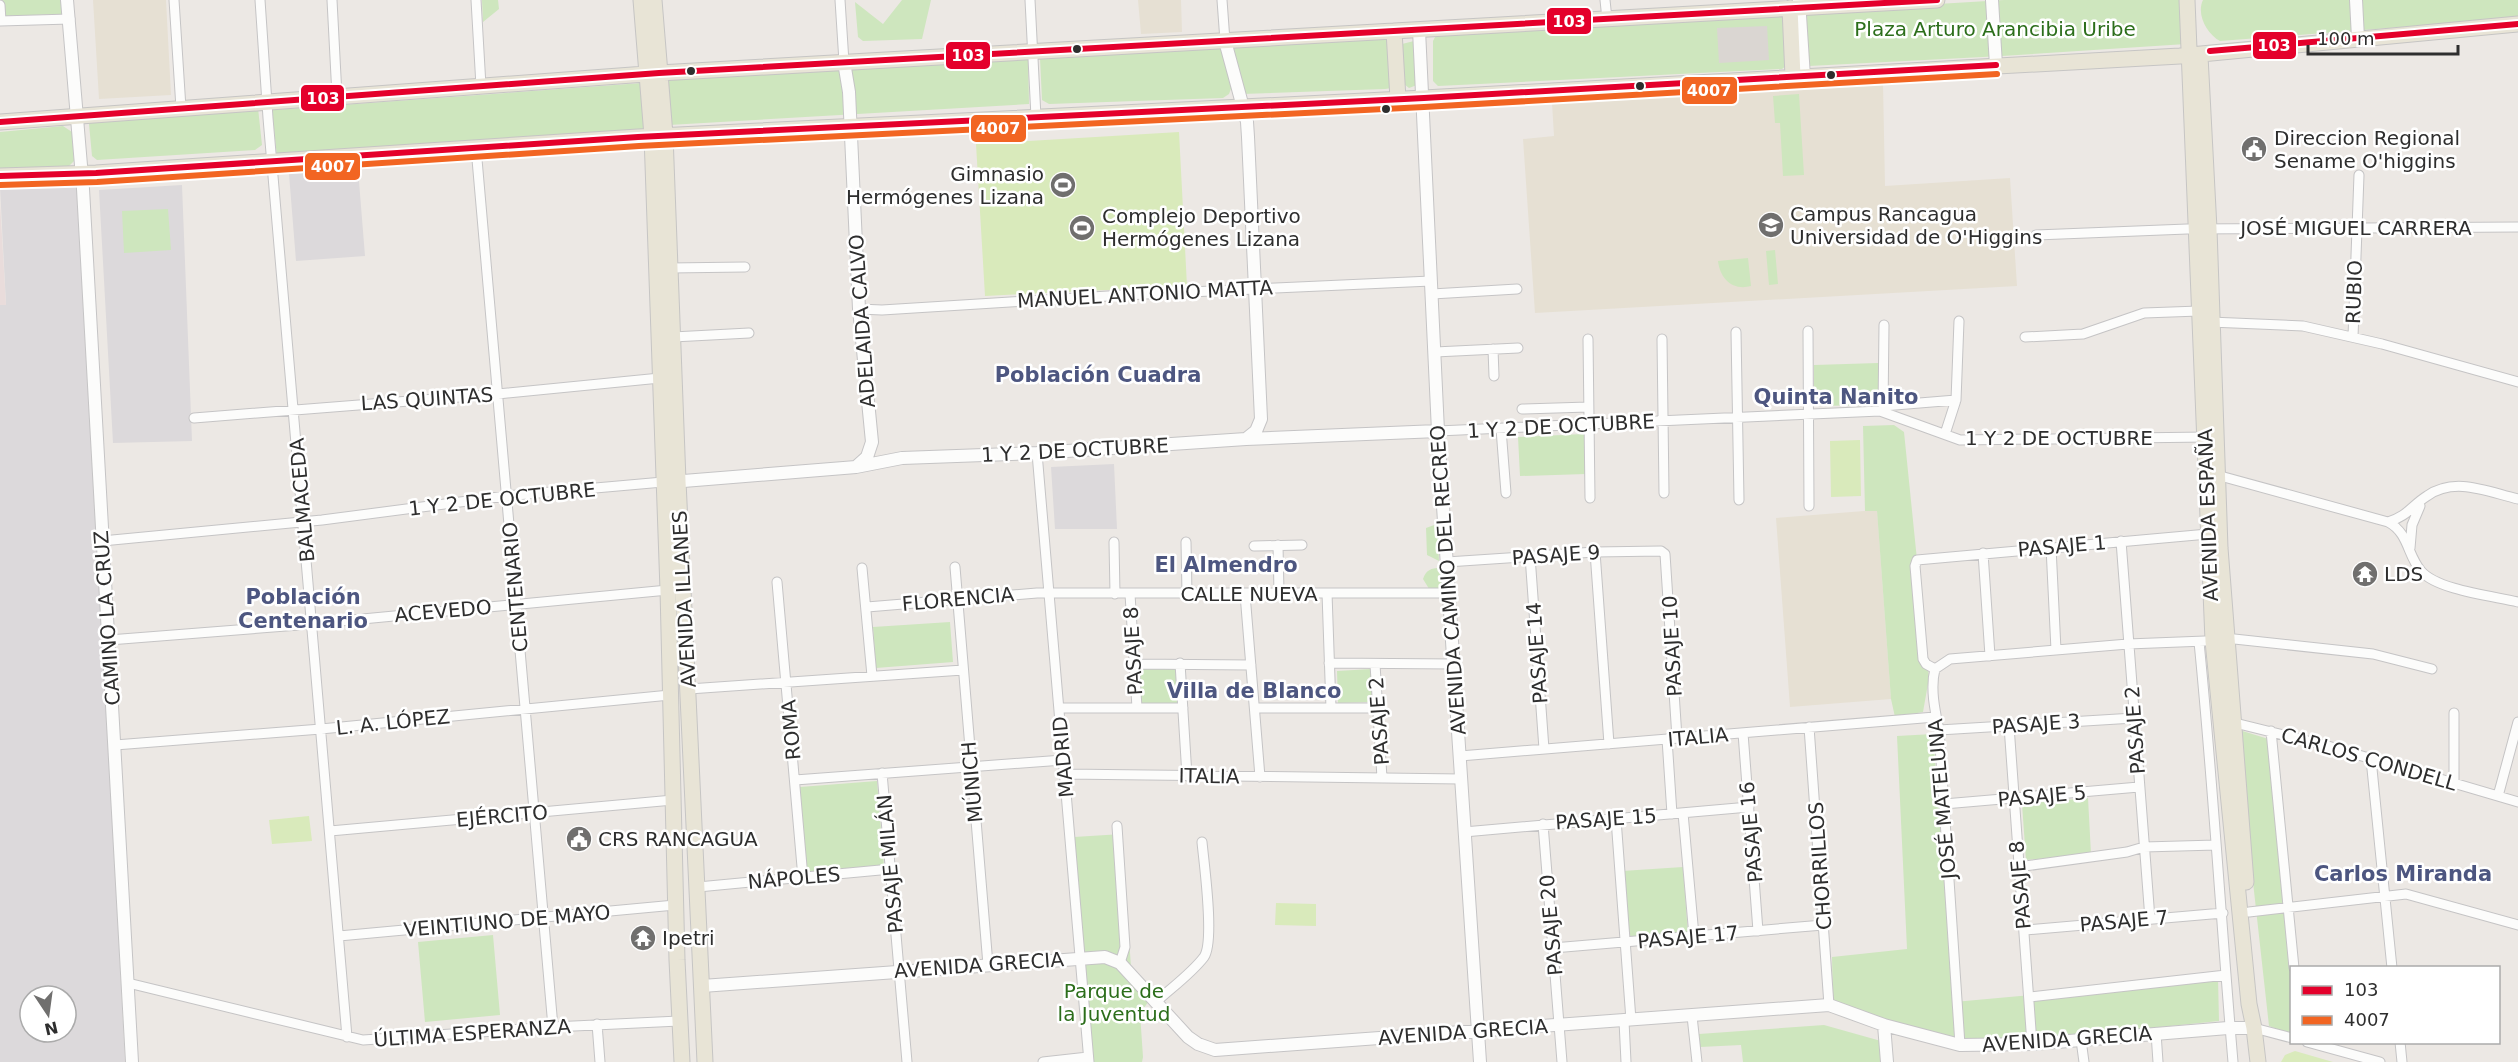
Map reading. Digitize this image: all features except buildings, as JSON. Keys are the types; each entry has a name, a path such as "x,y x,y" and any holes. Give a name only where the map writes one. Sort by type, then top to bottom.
{"main road":[{"path":"640,0 653,73"},
{"path":"654,0 653,73 658,136"},
{"path":"0,122 653,73 1394,32 1796,5 1937,0"},
{"path":"2187,4 2199,37 2200,53"},
{"path":"1796,5 1798,77"},
{"path":"0,176 82,173 658,136 1424,99 2200,53 2518,24"},
{"path":"1394,32 1398,99"},
{"name":"AVENIDA ESPAÑA","path":"2200,53 2202,229 2212,474 2212,640"},
{"name":"AVENIDA ILLANES","path":"658,136 670,268 673,337 668,590 675,905 682,1062"},
{"name":"AVENIDA ILLANES","path":"658,136 660,378 689,689 705,1062"},
{"name":"AVENIDA ESPAÑA","path":"2212,474 2208,534 2212,640 2226,722 2249,912 2257,1006 2254,1028"},
{"name":"AVENIDA ESPAÑA","path":"2226,722 2249,1004 2258,1062"},
{"path":"676,923 684,919 699,920"},
{"path":"677,960 691,981 702,986"},
{"path":"679,1021 693,1027 705,1046"}],"street":[{"name":"CAMINO LA CRUZ","path":"67,0 82,173 132,1062"},
{"path":"174,0 181,108"},
{"name":"BALMACEDA","path":"260,0 347,1037"},
{"path":"332,0 338,96"},
{"path":"476,0 481,86"},
{"path":"840,0 844,62"},
{"path":"1030,0 1036,117"},
{"path":"1222,0 1225,40 1248,137 1262,419 1267,429 1278,438"},
{"path":"1605,0 1606,19"},
{"path":"1992,0 1996,65"},
{"path":"2356,0 2358,38"},
{"path":"0,6 0,21 70,19"},
{"name":"AVENIDA CAMINO DEL RECREO","path":"1419,30 1438,432 1480,1062"},
{"name":"ADELAIDA CALVO","path":"844,62 849,92 859,309 872,442"},
{"name":"CENTENARIO","path":"476,148 553,1026"},
{"name":"RUBIO","path":"2353,337 2359,174"},
{"name":"JOSÉ MIGUEL CARRERA","path":"2036,235 2356,226 2518,227"},
{"path":"670,268 745,267"},
{"name":"MANUEL ANTONIO MATTA","path":"859,309 882,310 1256,288 1431,281"},
{"path":"1432,294 1517,289"},
{"path":"2025,337 2083,334 2144,313 2205,316 2287,324 2353,337 2518,382"},
{"path":"1945,434 1956,400 1959,321"},
{"path":"1884,325 1883,409 1956,400"},
{"path":"1808,331 1809,506"},
{"path":"1736,332 1739,500"},
{"path":"673,337 749,333"},
{"path":"1588,339 1590,498"},
{"path":"1662,339 1664,493"},
{"path":"1435,352 1518,348"},
{"path":"1493,349 1494,376"},
{"name":"LAS QUINTAS","path":"194,418 498,394 660,378"},
{"path":"1522,409 1588,407"},
{"name":"1 Y 2 DE OCTUBRE","path":"102,541 304,521 507,496 856,467 902,458 1037,453 1246,439 1737,418 1883,409 1966,440 2210,437"},
{"path":"1246,439 1256,431 1262,419"},
{"path":"1501,429 1506,493"},
{"path":"856,467 867,457 872,442"},
{"name":"1 Y 2 DE OCTUBRE","path":"872,442 883,454 902,458"},
{"name":"MADRID","path":"1037,453 1088,1060"},
{"path":"2212,474 2388,522 2401,531 2419,569 2426,577 2436,582 2518,602"},
{"path":"2388,522 2402,518 2426,496 2438,489 2454,485 2518,499"},
{"path":"2410,548 2415,515 2426,496"},
{"name":"PASAJE 1","path":"1935,669 1926,664 1923,659 1915,566 1917,560 2208,534"},
{"name":"PASAJE 2","path":"2121,541 2150,919"},
{"path":"1114,542 1115,594"},
{"path":"1186,542 1187,594"},
{"path":"1278,545 1278,593"},
{"path":"1254,546 1302,545"},
{"path":"2050,547 2056,650"},
{"name":"PASAJE 9","path":"1447,562 1595,552 1661,551 1665,554"},
{"path":"1595,552 1609,744"},
{"path":"1983,553 1990,656"},
{"name":"PASAJE 10","path":"1665,554 1677,738"},
{"name":"PASAJE 14","path":"1530,556 1544,749"},
{"name":"MÚNICH","path":"955,567 987,965"},
{"path":"862,568 872,676"},
{"name":"ROMA","path":"777,582 802,878"},
{"name":"ACEVEDO","path":"109,640 668,590"},
{"path":"1327,593 1330,708"},
{"name":"CALLE NUEVA","path":"1048,594 1449,593"},
{"name":"FLORENCIA","path":"867,607 957,598 1048,594"},
{"name":"PASAJE 8","path":"1130,594 1137,708"},
{"path":"1245,594 1260,777"},
{"path":"1935,669 1950,659 2128,644 2212,640 2373,654 2432,669"},
{"name":"AVENIDA ESPAÑA","path":"2212,640 2216,845 2223,913 2228,1028 2233,1062"},
{"path":"1180,663 1186,776"},
{"path":"1329,663 1454,664"},
{"path":"1134,664 1251,665"},
{"name":"PASAJE 2","path":"1375,664 1382,778"},
{"name":"JOSÉ MATELUNA","path":"1935,669 1933,685 1935,717 1939,730 1960,1045"},
{"path":"689,689 963,670"},
{"name":"L. A. LÓPEZ","path":"115,745 321,729 670,695"},
{"path":"1059,708 1183,708"},
{"path":"1255,708 1377,708"},
{"path":"2454,713 2454,783"},
{"name":"ITALIA","path":"1460,756 1935,717"},
{"name":"PASAJE 3","path":"1939,730 2134,718"},
{"name":"CARLOS CONDELL","path":"2226,722 2271,731 2518,802"},
{"path":"2498,796 2518,722"},
{"name":"PASAJE 8","path":"2009,726 2032,1044"},
{"name":"CHORRILLOS","path":"1809,727 1829,1005"},
{"path":"2271,731 2294,966"},
{"name":"PASAJE 16","path":"1743,733 1758,931"},
{"path":"1667,740 1672,814"},
{"path":"2371,759 2392,966"},
{"path":"795,780 1063,760"},
{"name":"PASAJE MILÁN","path":"882,773 908,1062"},
{"name":"ITALIA","path":"1065,774 1461,779"},
{"name":"PASAJE 5","path":"1944,804 2014,800 2139,787"},
{"name":"EJÉRCITO","path":"330,831 673,800"},
{"name":"PASAJE 15","path":"1464,831 1749,807"},
{"path":"1683,813 1694,936"},
{"path":"1616,819 1625,942 1626,1062"},
{"name":"PASAJE 20","path":"1543,824 1562,1062"},
{"path":"1117,826 1125,947 1120,963"},
{"path":"1156,1002 1207,952 1209,928 1202,842"},
{"path":"2018,867 2127,852 2144,847 2216,845"},
{"name":"NÁPOLES","path":"698,887 891,870"},
{"path":"2249,912 2384,895 2414,896 2518,925"},
{"name":"VEINTIUNO DE MAYO","path":"339,936 675,905"},
{"name":"PASAJE 7","path":"2025,930 2223,913"},
{"name":"PASAJE 17","path":"1553,948 1823,925"},
{"name":"AVENIDA GRECIA","path":"702,986 899,970 1105,957 1120,963 1188,1037 1198,1044 1215,1050 1829,1005 1884,1025 1960,1045 2032,1044 2156,1033 2254,1028"},
{"path":"2029,997 2226,975"},
{"name":"ÚLTIMA ESPERANZA","path":"128,983 363,1040 382,1041 553,1026 679,1021"},
{"path":"1692,1016 1697,1062"},
{"path":"597,1024 600,1062"},
{"path":"1884,1025 1887,1062"},
{"path":"2254,1028 2290,1037"},
{"path":"2156,1033 2158,1062"},
{"path":"2081,1040 2084,1062"},
{"path":"2314,1044 2380,1062"},
{"path":"2400,1044 2402,1062"},
{"path":"1043,1062 1088,1060"}],"shaded area":[{"path":"93,0 166,0 171,95 99,99"},
{"path":"1138,0 1181,0 1182,32 1141,34"},
{"path":"1767,26 1769,60 1719,63 1717,28"},
{"name":"Campus Rancagua Universidad de O'Higgins","path":"1883,83 1885,186 2010,178 2017,286 1535,313 1523,139 1554,136 1552,103"},
{"path":"358,169 365,256 296,261 289,174"},
{"path":"182,185 192,441 113,443 99,190"},
{"path":"79,186 125,1062 0,1062 0,305 6,305 0,187"},
{"path":"0,203 6,305 0,305"},
{"path":"1114,464 1117,529 1055,529 1051,467"},
{"path":"1877,510 1891,699 1790,707 1776,518"}],"green space":[{"path":"3,0 64,0 64,14 4,16"},
{"path":"482,0 498,0 499,9 483,22"},
{"path":"902,0 931,0 922,39 863,41 858,37 855,2 883,24"},
{"name":"Plaza Arturo Arancibia Uribe","path":"2004,0 2181,0 2181,20 2186,44 1809,66 1805,12"},
{"path":"2203,0 2518,0 2518,18 2220,41 2211,34 2204,23 2201,11"},
{"path":"1786,14 1786,66 1782,69 1438,86 1433,81 1433,41 1436,35"},
{"path":"1384,36 1388,40 1392,88 1242,94 1231,43"},
{"path":"1414,41 1417,85 1409,88 1404,84 1402,44"},
{"path":"1216,46 1222,49 1232,86 1229,94 1223,98 1049,104 1042,100 1040,58"},
{"path":"1028,56 1029,104 669,125 664,77"},
{"path":"642,83 646,133 277,157 272,110"},
{"path":"1799,94 1804,175 1783,176 1780,123 1775,123 1773,96"},
{"path":"258,108 262,145 255,150 97,160 92,156 89,124 95,119"},
{"path":"63,126 72,132 74,161 69,166 0,169 0,132"},
{"name":"Complejo Deportivo Hermógenes Lizana","path":"1179,132 1187,286 985,296 976,144"},
{"path":"168,209 171,250 124,253 122,211"},
{"path":"1775,250 1778,284 1769,285 1766,251"},
{"path":"1748,258 1751,286 1739,287 1728,282 1721,273 1718,261"},
{"path":"1878,363 1878,405 1814,406 1814,365"},
{"path":"1894,425 1904,432 1929,678 1923,712 1895,717 1891,699 1877,511 1865,511 1863,426"},
{"path":"1584,434 1586,474 1520,476 1518,437"},
{"path":"1860,440 1861,496 1831,497 1830,441"},
{"path":"1437,524 1439,561 1427,555 1426,528"},
{"path":"1440,568 1442,592 1431,592 1423,579 1429,570"},
{"path":"950,622 953,662 876,668 873,627"},
{"path":"1178,667 1178,705 1140,705 1140,668"},
{"path":"1371,669 1372,702 1338,703 1337,671"},
{"path":"2236,729 2275,741 2292,966 2290,966 2290,1034 2269,1026"},
{"path":"1933,734 1954,1002 2218,978 2219,1021 2025,1041 1963,1042 1885,1023 1833,1004 1832,957 1907,949 1897,736"},
{"path":"877,781 884,866 807,872 800,787"},
{"path":"2088,798 2091,854 2026,860 2022,804"},
{"path":"309,816 312,841 272,844 269,820"},
{"name":"Parque de la Juventud","path":"1122,834 1132,982 1149,1001 1140,1013 1143,1057 1142,1062 1093,1062 1074,837"},
{"path":"1683,867 1688,934 1626,939 1622,871"},
{"path":"1276,903 1316,904 1316,926 1275,925"},
{"path":"493,935 500,1015 425,1022 418,942"},
{"path":"1824,1025 1881,1041 1883,1062 1743,1062 1741,1045 1700,1047 1699,1034"},
{"path":"2295,1051 2333,1062 2281,1062 2285,1055"}],"transit line":[{"name":"103","path":"0,122 659,73 1937,0"},
{"name":"103","path":"2210,51 2518,24"},
{"name":"103","path":"0,176 96,173 638,137 1424,98 1996,65"},
{"name":"4007","path":"0,185 97,182 639,146 1424,107 1997,74"}],"place":[{"name":"Direccion Regional Sename O'higgins","path":"2254,149"},
{"name":"Gimnasio Hermógenes Lizana","path":"1063,185"},
{"name":"Campus Rancagua Universidad de O'Higgins","path":"1771,225"},
{"name":"Complejo Deportivo Hermógenes Lizana","path":"1082,228"},
{"name":"LDS","path":"2365,574"},
{"name":"CRS RANCAGUA","path":"579,839"},
{"name":"Ipetri","path":"643,938"}],"district":[{"name":"Población Cuadra","path":"1098,375"},
{"name":"Quinta Nanito","path":"1836,397"},
{"name":"El Almendro","path":"1226,565"},
{"name":"Población Centenario","path":"303,609"},
{"name":"Villa de Blanco","path":"1254,691"},
{"name":"Carlos Miranda","path":"2403,874"}]}
